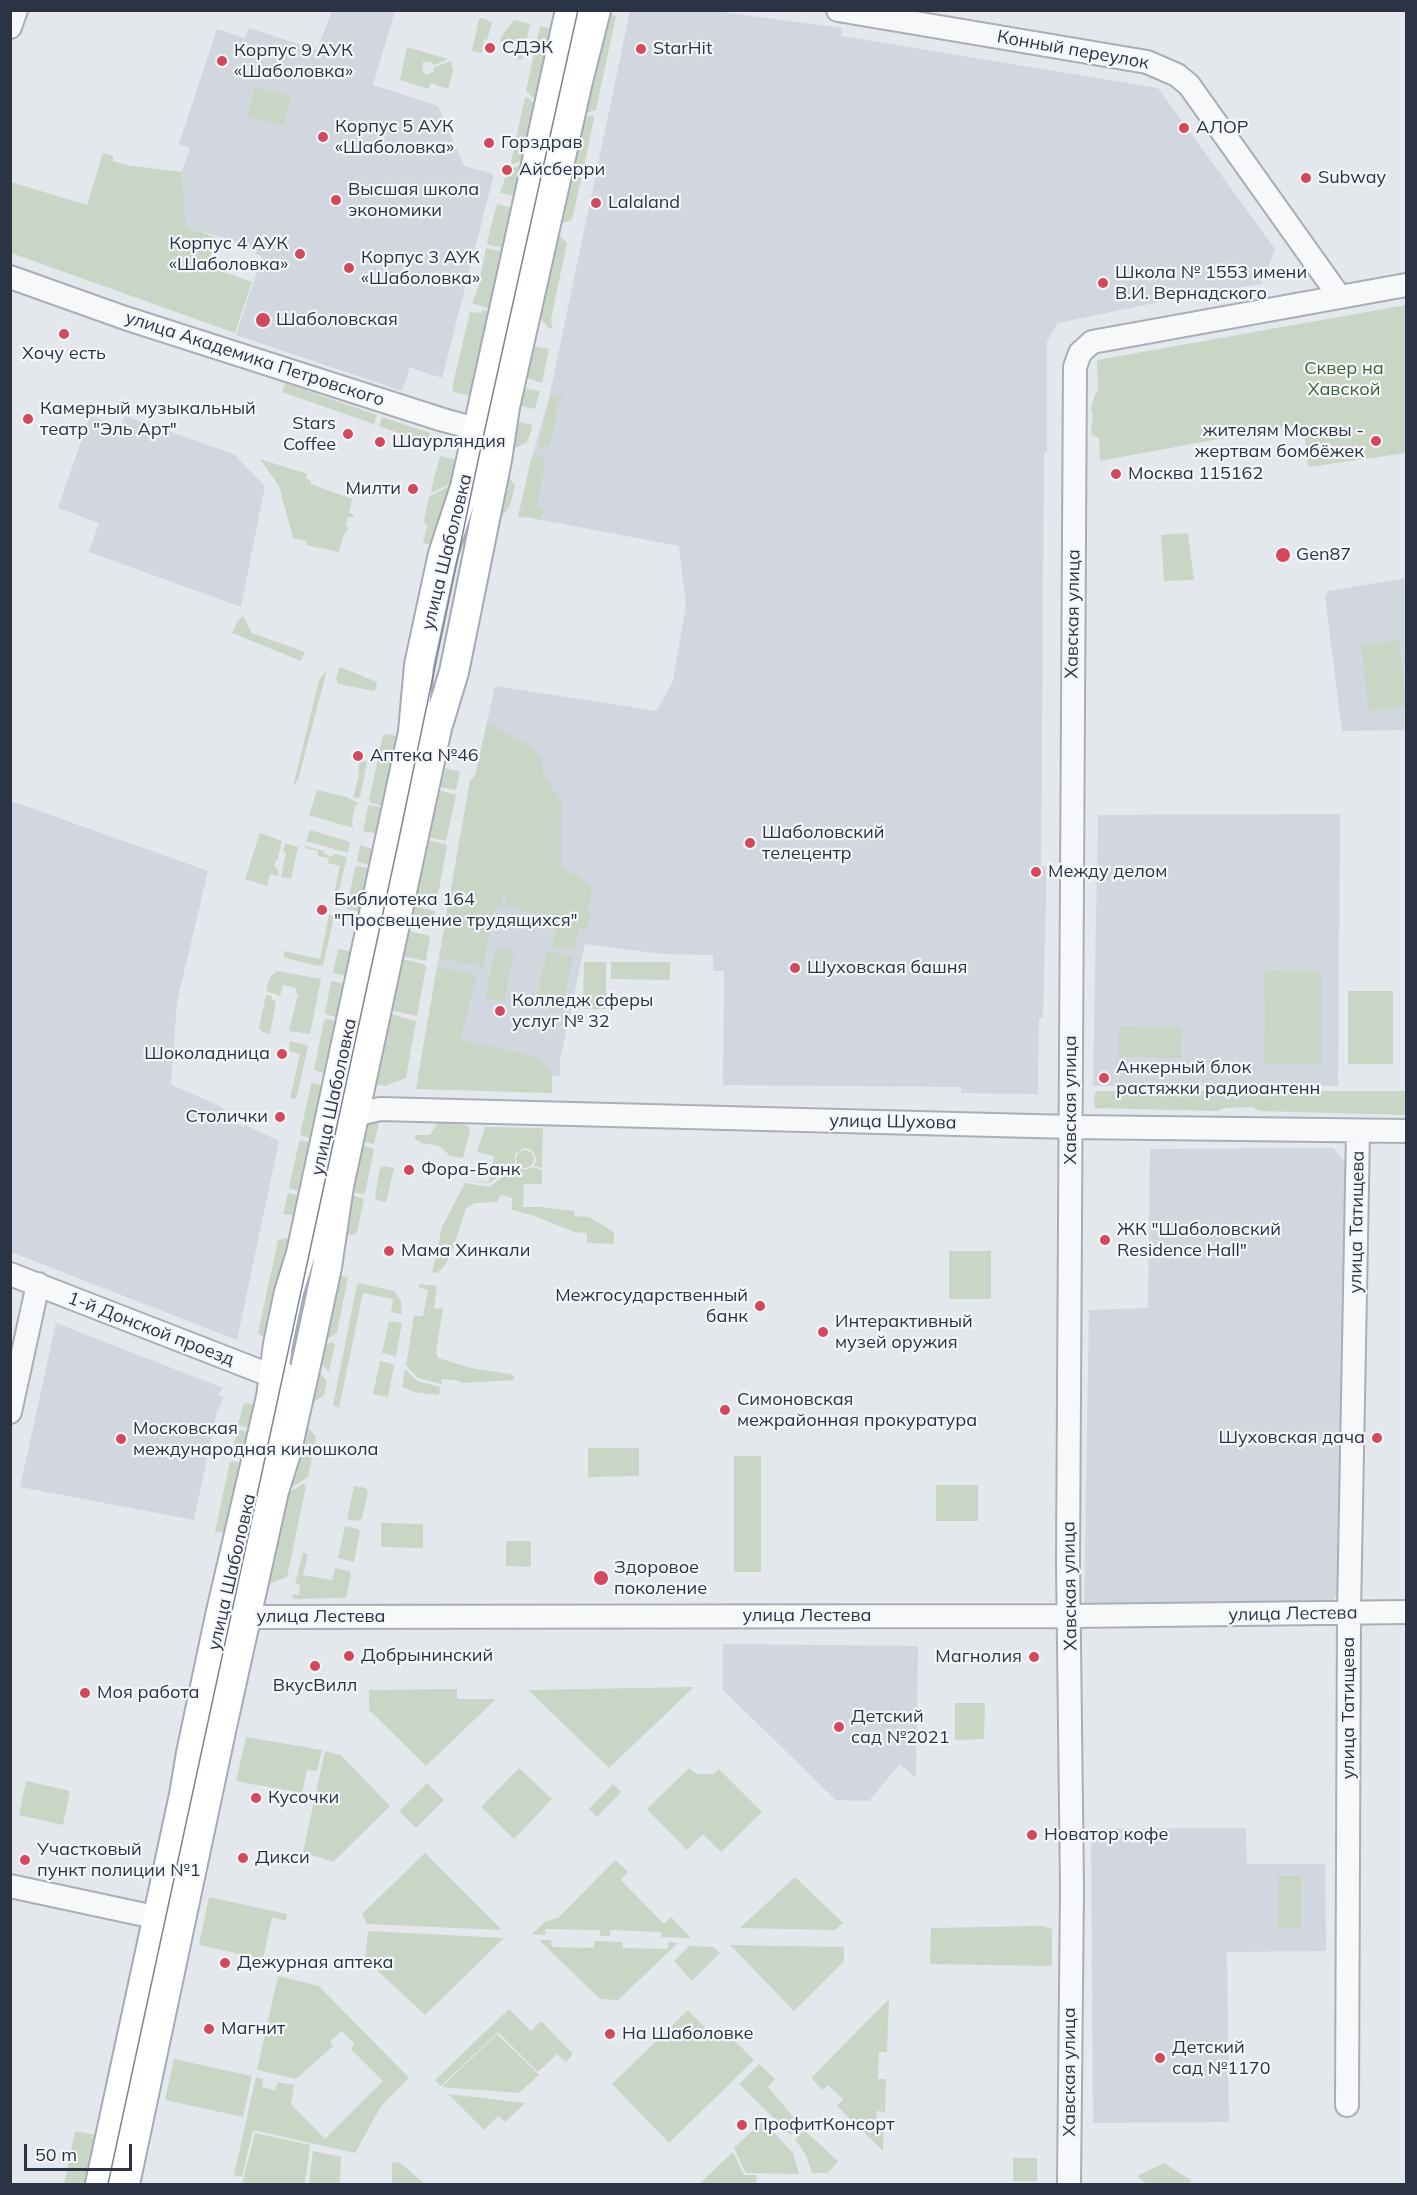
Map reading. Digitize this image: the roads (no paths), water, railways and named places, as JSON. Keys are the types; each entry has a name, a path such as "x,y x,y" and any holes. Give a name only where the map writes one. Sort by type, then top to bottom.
{"main road":[{"name":"улица Шаболовка","path":"100,2184 168,1920 221,1731 274,1491 287,1450 293,1376 327,1267 339,1186 355,1109 437,728 454,672 489,432 570,10"},
{"name":"улица Шаболовка","path":"293,1376 278,1344 289,1292 303,1243 355,1109 413,732 419,665 443,554 465,487 507,398 596,10"},
{"name":"улица Шаболовка","path":"124,2184 227,1588 242,1517 252,1488 271,1397 293,1376"}],"street":[{"path":"10,27 16,10"},
{"name":"Конный переулок","path":"838,10 1147,62 1177,75 1189,85 1339,296"},
{"name":"улица Академика Петровского","path":"10,278 134,321 489,432"},
{"name":"Хавская улица","path":"1070,2184 1072,717 1077,360 1086,345 1092,342 1407,285"},
{"name":"улица Шухова","path":"355,1109 1071,1126 1407,1131"},
{"name":"улица Татищева","path":"1347,2104 1349,1613 1358,1131"},
{"name":"1-й Донской проезд","path":"10,1275 245,1365 293,1376"},
{"path":"10,1412 38,1284"},
{"path":"245,1365 262,1362 271,1355 278,1344"},
{"name":"улица Лестева","path":"227,1588 234,1610 240,1616 248,1617 1070,1616 1407,1612"},
{"path":"10,1886 168,1920"}],"tram line":[{"path":"108,2184 397,848 479,456 578,10"}],"place":[{"name":"СДЭК","path":"490,48"},
{"name":"StarHit","path":"641,49"},
{"name":"Корпус 9 АУК «Шаболовка»","path":"222,61"},
{"name":"АЛОР","path":"1184,128"},
{"name":"Корпус 5 АУК «Шаболовка»","path":"323,137"},
{"name":"Горздрав","path":"489,143"},
{"name":"Айсберри","path":"507,170"},
{"name":"Subway","path":"1306,178"},
{"name":"Высшая школа экономики","path":"336,200"},
{"name":"Lalaland","path":"596,203"},
{"name":"Корпус 4 АУК «Шаболовка»","path":"300,254"},
{"name":"Корпус 3 АУК «Шаболовка»","path":"349,268"},
{"name":"Школа № 1553 имени В.И. Вернадского","path":"1103,283"},
{"name":"Шаболовская","path":"263,320"},
{"name":"Хочу есть","path":"64,334"},
{"name":"Камерный музыкальный театр \"Эль Арт\"","path":"28,419"},
{"name":"Stars Coffee","path":"348,434"},
{"name":"жителям Москвы - жертвам бомбёжек","path":"1376,441"},
{"name":"Шаурляндия","path":"380,442"},
{"name":"Москва 115162","path":"1116,474"},
{"name":"Милти","path":"413,489"},
{"name":"Gen87","path":"1283,555"},
{"name":"Аптека №46","path":"358,756"},
{"name":"Шаболовский телецентр","path":"750,843"},
{"name":"Между делом","path":"1036,872"},
{"name":"Библиотека 164 \"Просвещение трудящихся\"","path":"322,910"},
{"name":"Шуховская башня","path":"795,968"},
{"name":"Колледж сферы услуг № 32","path":"500,1011"},
{"name":"Шоколадница","path":"282,1054"},
{"name":"Анкерный блок растяжки радиоантенн","path":"1104,1078"},
{"name":"Столички","path":"280,1117"},
{"name":"Фора-Банк","path":"409,1170"},
{"name":"ЖК \"Шаболовский Residence Hall\"","path":"1105,1240"},
{"name":"Мама Хинкали","path":"389,1251"},
{"name":"Межгосударственный банк","path":"760,1306"},
{"name":"Интерактивный музей оружия","path":"823,1332"},
{"name":"Симоновская межрайонная прокуратура","path":"725,1410"},
{"name":"Шуховская дача","path":"1377,1438"},
{"name":"Московская международная киношкола","path":"121,1439"},
{"name":"Здоровое поколение","path":"601,1578"},
{"name":"Добрынинский","path":"349,1656"},
{"name":"Магнолия","path":"1034,1657"},
{"name":"ВкусВилл","path":"315,1666"},
{"name":"Моя работа","path":"85,1693"},
{"name":"Детский сад №2021","path":"839,1727"},
{"name":"Кусочки","path":"256,1798"},
{"name":"Новатор кофе","path":"1032,1835"},
{"name":"Дикси","path":"243,1858"},
{"name":"Участковый пункт полиции №1","path":"25,1860"},
{"name":"Дежурная аптека","path":"225,1963"},
{"name":"Магнит","path":"209,2029"},
{"name":"На Шаболовке","path":"610,2034"},
{"name":"Детский сад №1170","path":"1160,2058"},
{"name":"ПрофитКонсорт","path":"742,2125"}],"park label":[{"name":"Сквер на Хавской","path":"1344,379"}]}
